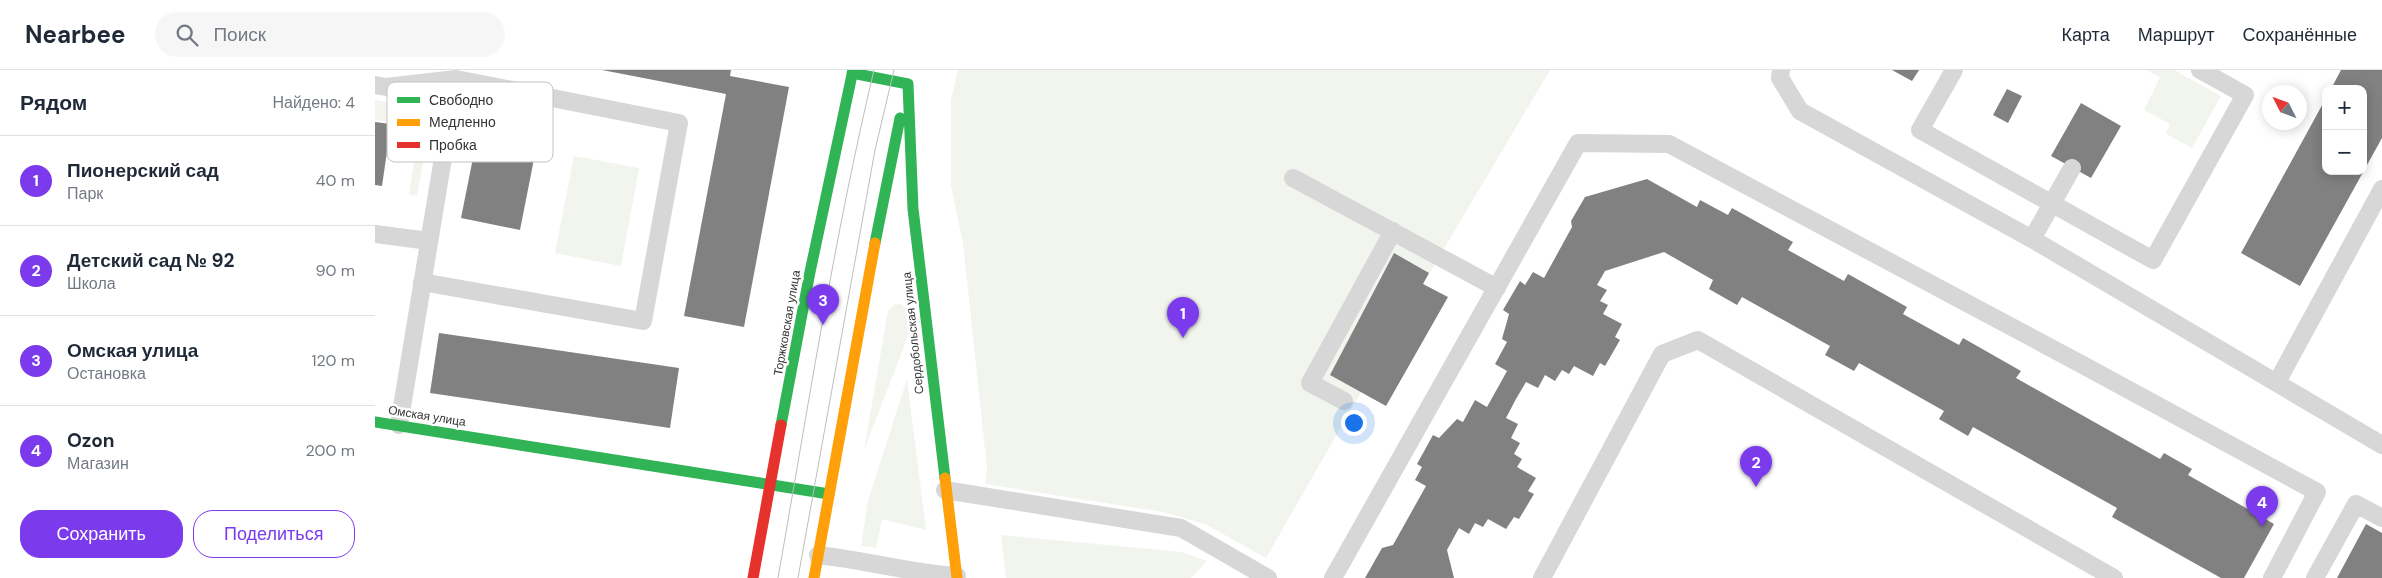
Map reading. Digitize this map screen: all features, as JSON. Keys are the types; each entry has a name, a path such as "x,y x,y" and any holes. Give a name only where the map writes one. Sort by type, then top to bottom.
{"main road":[{"name":"Сердобольская улица","path":"911,70 908,84 913,210 945,490 957,577"},
{"path":"814,578 890,160 908,84 853,72"},
{"name":"Торжковская улица","path":"753,578 810,272 853,72"},
{"name":"Омская улица","path":"375,422 829,494"}],"lane":[{"path":"1781,70 1780,78 1800,111 2032,239 2382,445"},
{"path":"1954,70 1921,130 2153,260 2245,95 2200,70"},
{"path":"430,82 455,79 470,82"},
{"path":"422,282 643,321 679,123 553,98"},
{"path":"1333,578 1579,143 1669,144 2317,492 2271,578"},
{"path":"399,426 442,162"},
{"path":"2032,239 2072,168"},
{"path":"1293,178 1497,288"},
{"path":"2277,382 2382,189"},
{"path":"1344,401 1310,383 1393,231"},
{"path":"375,234 429,241"},
{"path":"1542,578 1663,354 1698,340 2114,578"},
{"path":"945,490 1181,528 1268,578"},
{"path":"2315,578 2356,504 2382,518"},
{"path":"818,556 846,558 928,574 957,577"}],"shaded area":[{"path":"958,70 1550,70 1423,284 1266,558 1205,524 1163,512 985,484 987,468 963,243 951,186 951,100"},
{"path":"2146,70 2174,70 2221,96 2192,148 2166,134 2170,124 2144,110 2160,77"},
{"path":"375,100 387,102 387,122 375,120"},
{"path":"574,156 639,168 621,266 555,253"},
{"path":"414,162 423,162 417,196 409,194"},
{"path":"901,304 909,311 910,331 864,450 888,311 894,305"},
{"path":"907,379 926,530 882,519 876,548 861,546 868,501"},
{"path":"1001,535 1182,552 1207,561 1191,578 1006,578"}],"building":[{"path":"602,70 731,70 730,76 789,87 744,327 684,316 726,94"},
{"path":"1892,70 1919,70 1912,81"},
{"path":"2341,70 2382,70 2382,138 2367,165 2367,85 2333,85"},
{"path":"2007,89 2022,96 2008,123 1993,115"},
{"path":"2081,103 2121,126 2091,178 2051,156"},
{"path":"2322,105 2322,175 2362,175 2300,286 2241,253"},
{"path":"375,122 387,124 387,152 382,186 375,185"},
{"path":"472,162 533,162 520,230 461,218"},
{"path":"1647,179 1697,207 1700,200 1728,215 1732,208 1793,242 1788,250 1844,281 1848,274 1907,307 1903,314 1959,345 1963,338 2021,371 2016,378 2160,459 2164,453 2192,469 2188,475 2274,524 2244,578 2221,578 2112,517 2117,508 1973,427 1968,436 1939,419 1944,411 1859,363 1854,371 1825,355 1830,346 1742,297 1737,305 1709,289 1713,280 1664,252 1605,271 1597,285 1607,290 1600,301 1608,305 1603,314 1622,324 1615,337 1620,340 1605,366 1600,363 1593,376 1574,366 1569,374 1562,370 1555,381 1545,375 1538,388 1526,382 1516,399 1506,418 1518,424 1511,438 1520,443 1514,454 1522,459 1517,467 1536,478 1528,491 1534,494 1519,519 1514,517 1506,529 1488,519 1483,527 1475,523 1469,534 1459,528 1447,550 1454,578 1365,578 1382,548 1393,545 1426,486 1415,480 1422,467 1417,464 1433,435 1439,438 1457,419 1463,422 1475,400 1487,407 1507,371 1495,364 1507,342 1502,339 1509,314 1503,310 1520,281 1525,285 1533,272 1544,278 1572,227 1571,221 1585,197"},
{"path":"1394,253 1429,273 1423,284 1448,297 1386,406 1330,375"},
{"path":"439,333 679,368 670,428 430,393"},
{"path":"2366,524 2382,533 2382,578 2337,578"}],"tram line":[{"path":"778,578 846,196 874,70"},
{"path":"798,578 875,150 894,70"}],"traffic: fast":[{"path":"781,425 810,272 853,70"},
{"path":"852,73 908,84 913,209 945,478"},
{"path":"875,243 900,118"},
{"path":"375,422 829,494"}],"traffic: slow":[{"path":"814,578 875,243"},
{"path":"945,478 957,578"}],"traffic: jam":[{"path":"753,578 781,425"}],"place":[{"name":"Омская улица","path":"823,325"},
{"name":"Пионерский сад","path":"1183,338"},
{"name":"Детский сад № 92","path":"1756,487"},
{"name":"Ozon","path":"2262,527"}]}
